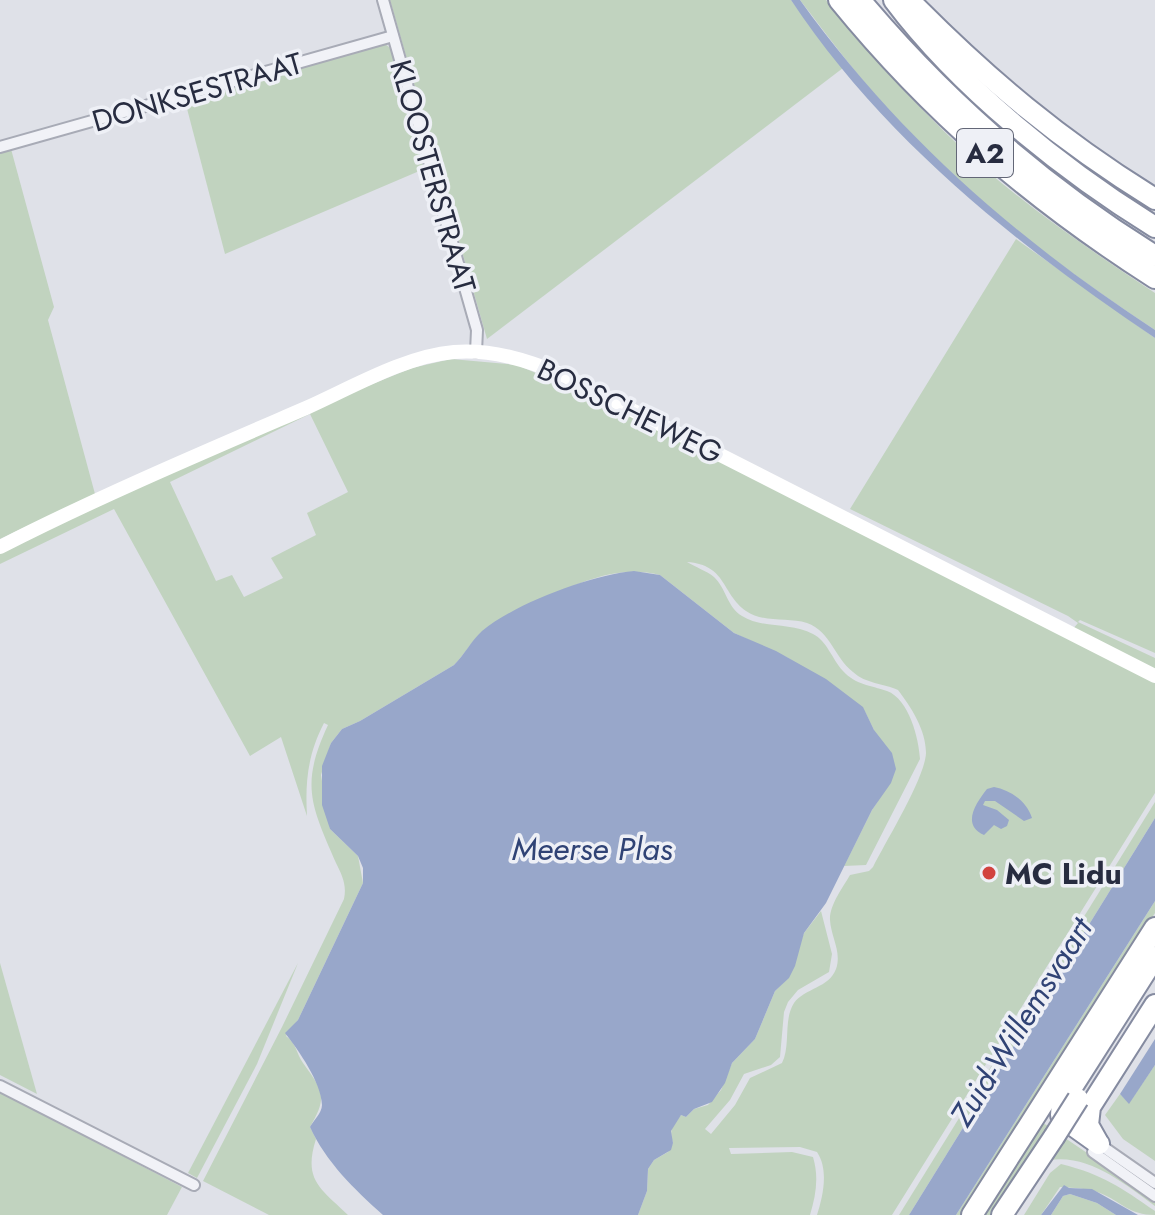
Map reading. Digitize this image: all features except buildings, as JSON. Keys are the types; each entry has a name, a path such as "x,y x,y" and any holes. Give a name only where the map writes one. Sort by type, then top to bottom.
{"highway":[{"name":"A2","path":"839,0 920,92 989,157 1059,213 1155,278"},
{"name":"A2","path":"860,0 933,81 1002,146 1069,199 1155,256"},
{"name":"A2","path":"894,0 934,47 1019,127 1080,178 1155,227"},
{"name":"A2","path":"909,0 960,52 1032,115 1155,199"},
{"path":"972,1215 1155,928"},
{"path":"1096,1148 1064,1119 1061,1115 1062,1103 1155,957"},
{"path":"1002,1215 1155,980"},
{"path":"1096,1148 1088,1125 1090,1107 1155,1005"},
{"path":"1052,1088 1049,1121 1096,1148"}],"street":[{"name":"KLOOSTERSTRAAT","path":"383,0 477,330 476,352"},
{"name":"DONKSESTRAAT","path":"0,147 393,36"},
{"name":"BOSSCHEWEG","path":"0,547 416,360 452,352 476,352 532,362 561,374 1155,676"},
{"path":"0,1086 194,1185"},
{"path":"1096,1148 1155,1183"},
{"path":"1096,1148 1155,1196"}],"green space":[{"path":"390,0 791,0 843,68 487,339"},
{"path":"800,0 826,0 902,88 986,170 1069,234 1155,293 1155,330 1051,257 952,175 880,100"},
{"path":"385,44 393,50 424,169 225,254 185,101"},
{"path":"11,149 54,307 48,320 95,494 0,539 0,152"},
{"path":"1016,239 1155,338 1155,653 1080,620 1078,622 1155,658 1155,672 1072,630 1078,623 1068,616 850,509"},
{"path":"451,359 517,365 613,406 1155,680 1155,793 892,1215 817,1215 823,1191 821,1159 817,1152 800,1147 729,1148 731,1154 792,1152 813,1157 816,1186 810,1215 638,1215 647,1191 648,1169 654,1160 668,1152 673,1143 673,1125 681,1115 686,1117 694,1109 708,1105 721,1090 732,1063 755,1039 804,933 821,911 832,954 829,972 798,990 788,1002 784,1012 780,1057 771,1065 744,1074 730,1100 705,1129 711,1134 735,1105 750,1078 782,1063 794,1003 828,980 838,963 830,920 834,903 850,875 869,871 873,867 919,778 926,753 921,727 898,690 858,676 815,627 800,621 760,617 746,611 710,568 687,562 714,577 733,608 742,616 759,623 796,628 813,634 822,641 848,676 895,695 907,711 918,741 920,759 866,865 844,866 878,801 874,730 865,712 788,658 734,633 660,575 629,572 599,577 513,613 482,632 454,665 342,729 331,743 321,775 330,829 358,856 363,883 298,1020 286,1036 321,1094 319,1108 310,1127 316,1139 312,1153 313,1174 322,1190 348,1215 269,1215 203,1181 344,899 343,880 320,825 312,795 314,764 328,725 324,723 311,757 307,779 307,816 281,737 250,756 114,509 0,564 0,551 323,404 412,368","holes":["310,414 348,492 307,513 316,535 271,558 283,578 244,597 232,575 216,581 170,482"]},
{"path":"1155,802 1155,818 909,1215 899,1215"},
{"path":"1155,901 1155,913 962,1215 956,1215"},
{"path":"0,963 37,1094 0,1075"},
{"path":"298,963 257,1064 197,1178 188,1173"},
{"path":"1155,1065 1155,1161 1123,1139 1105,1115 1120,1094 1129,1103"},
{"path":"0,1092 182,1187 167,1215 0,1215"},
{"path":"1039,1121 1052,1128 996,1215 978,1215"},
{"path":"1065,1138 1155,1199 1155,1206 1106,1172 1079,1162 1050,1160"},
{"path":"1061,1164 1111,1183 1155,1211 1155,1215 1132,1210 1095,1191 1060,1187 1041,1215 1024,1215 1050,1173"},
{"path":"1070,1194 1097,1203 1116,1215 1051,1215 1063,1196"}],"water":[{"path":"791,0 800,0 877,96 962,182 1055,259 1155,330 1155,338 1053,266 956,187 867,99 827,51"},
{"name":"Meerse Plas","path":"634,571 660,575 734,633 776,651 826,679 863,707 874,730 892,753 896,769 891,783 872,810 826,903 804,933 795,966 789,978 775,991 755,1039 732,1063 725,1083 712,1102 694,1109 686,1117 681,1115 671,1131 671,1150 654,1160 648,1169 647,1191 638,1215 383,1215 342,1174 324,1152 310,1127 322,1108 321,1096 308,1067 285,1033 298,1020 363,883 363,868 358,856 330,829 322,805 322,766 331,743 342,729 454,665 482,631 514,610 576,584"},
{"path":"994,787 1017,797 1032,818 1024,821 995,801 985,801 983,805 997,810 1009,820 1007,826 1001,829 994,825 984,835 977,831 972,820 975,807 987,789"},
{"path":"1155,818 1155,901 956,1215 909,1215"},
{"path":"1155,1039 1155,1065 1129,1104 1120,1094"},
{"path":"1064,1185 1092,1189 1138,1215 1116,1215 1097,1203 1070,1194 1063,1196 1051,1215 1041,1215"}],"place":[{"name":"MC Lidu","path":"989,873"}],"water label":[{"name":"Zuid-Willemsvaart","path":"1021,1022"}]}
